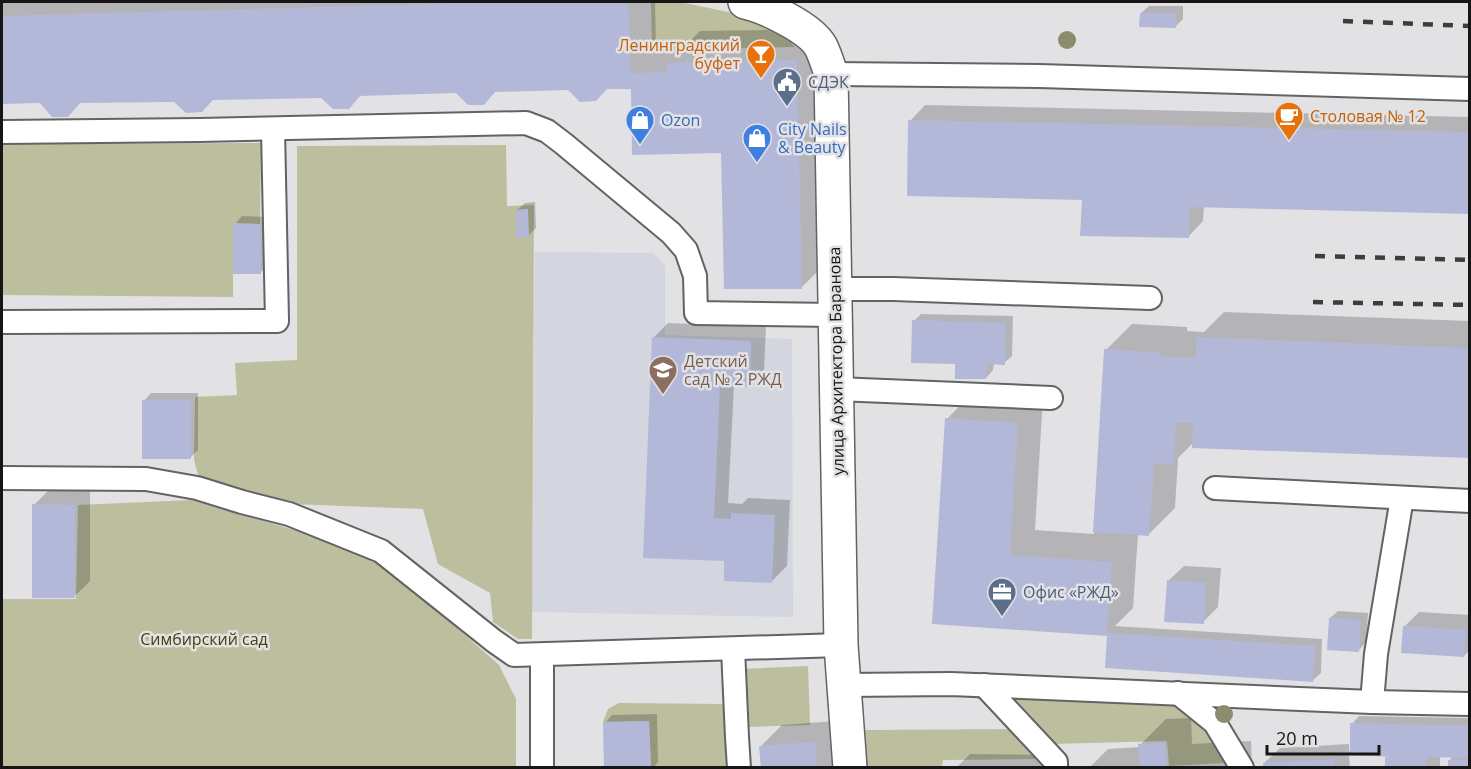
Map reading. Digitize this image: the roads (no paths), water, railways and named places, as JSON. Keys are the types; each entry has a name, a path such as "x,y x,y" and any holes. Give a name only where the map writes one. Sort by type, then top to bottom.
{"street":[{"name":"улица Архитектора Баранова","path":"745,2 757,4 801,27 820,45 831,74 841,645 850,768"}],"lane":[{"path":"831,74 1039,76 1470,89"},
{"path":"2,132 526,123 547,131 564,144 670,233 686,250 695,276 696,313 835,302 893,289 1150,298"},
{"path":"2,322 277,321 273,129"},
{"path":"837,389 1051,398"},
{"path":"2,478 146,479 196,488 289,514 381,551 514,655 841,645"},
{"path":"1215,488 1470,501"},
{"path":"1372,702 1376,654 1402,498"},
{"path":"733,649 739,768"},
{"path":"542,654 542,768"},
{"path":"844,685 984,685 1372,702 1470,704"},
{"path":"984,685 1056,762 1056,768"},
{"path":"1178,693 1215,723 1242,768"}],"railway":[{"path":"1343,21 1470,26"},
{"path":"1315,256 1470,260"},
{"path":"1313,302 1470,305"}],"place":[{"name":"Ленинградский буфет","path":"761,80"},
{"name":"СДЭК","path":"787,108"},
{"name":"Столовая № 12","path":"1289,142"},
{"name":"Ozon","path":"640,146"},
{"name":"City Nails & Beauty","path":"757,164"},
{"name":"Детский сад № 2 РЖД","path":"663,396"},
{"name":"Офис «РЖД»","path":"1002,618"}],"park label":[{"name":"Симбирский сад","path":"204,639"}]}
